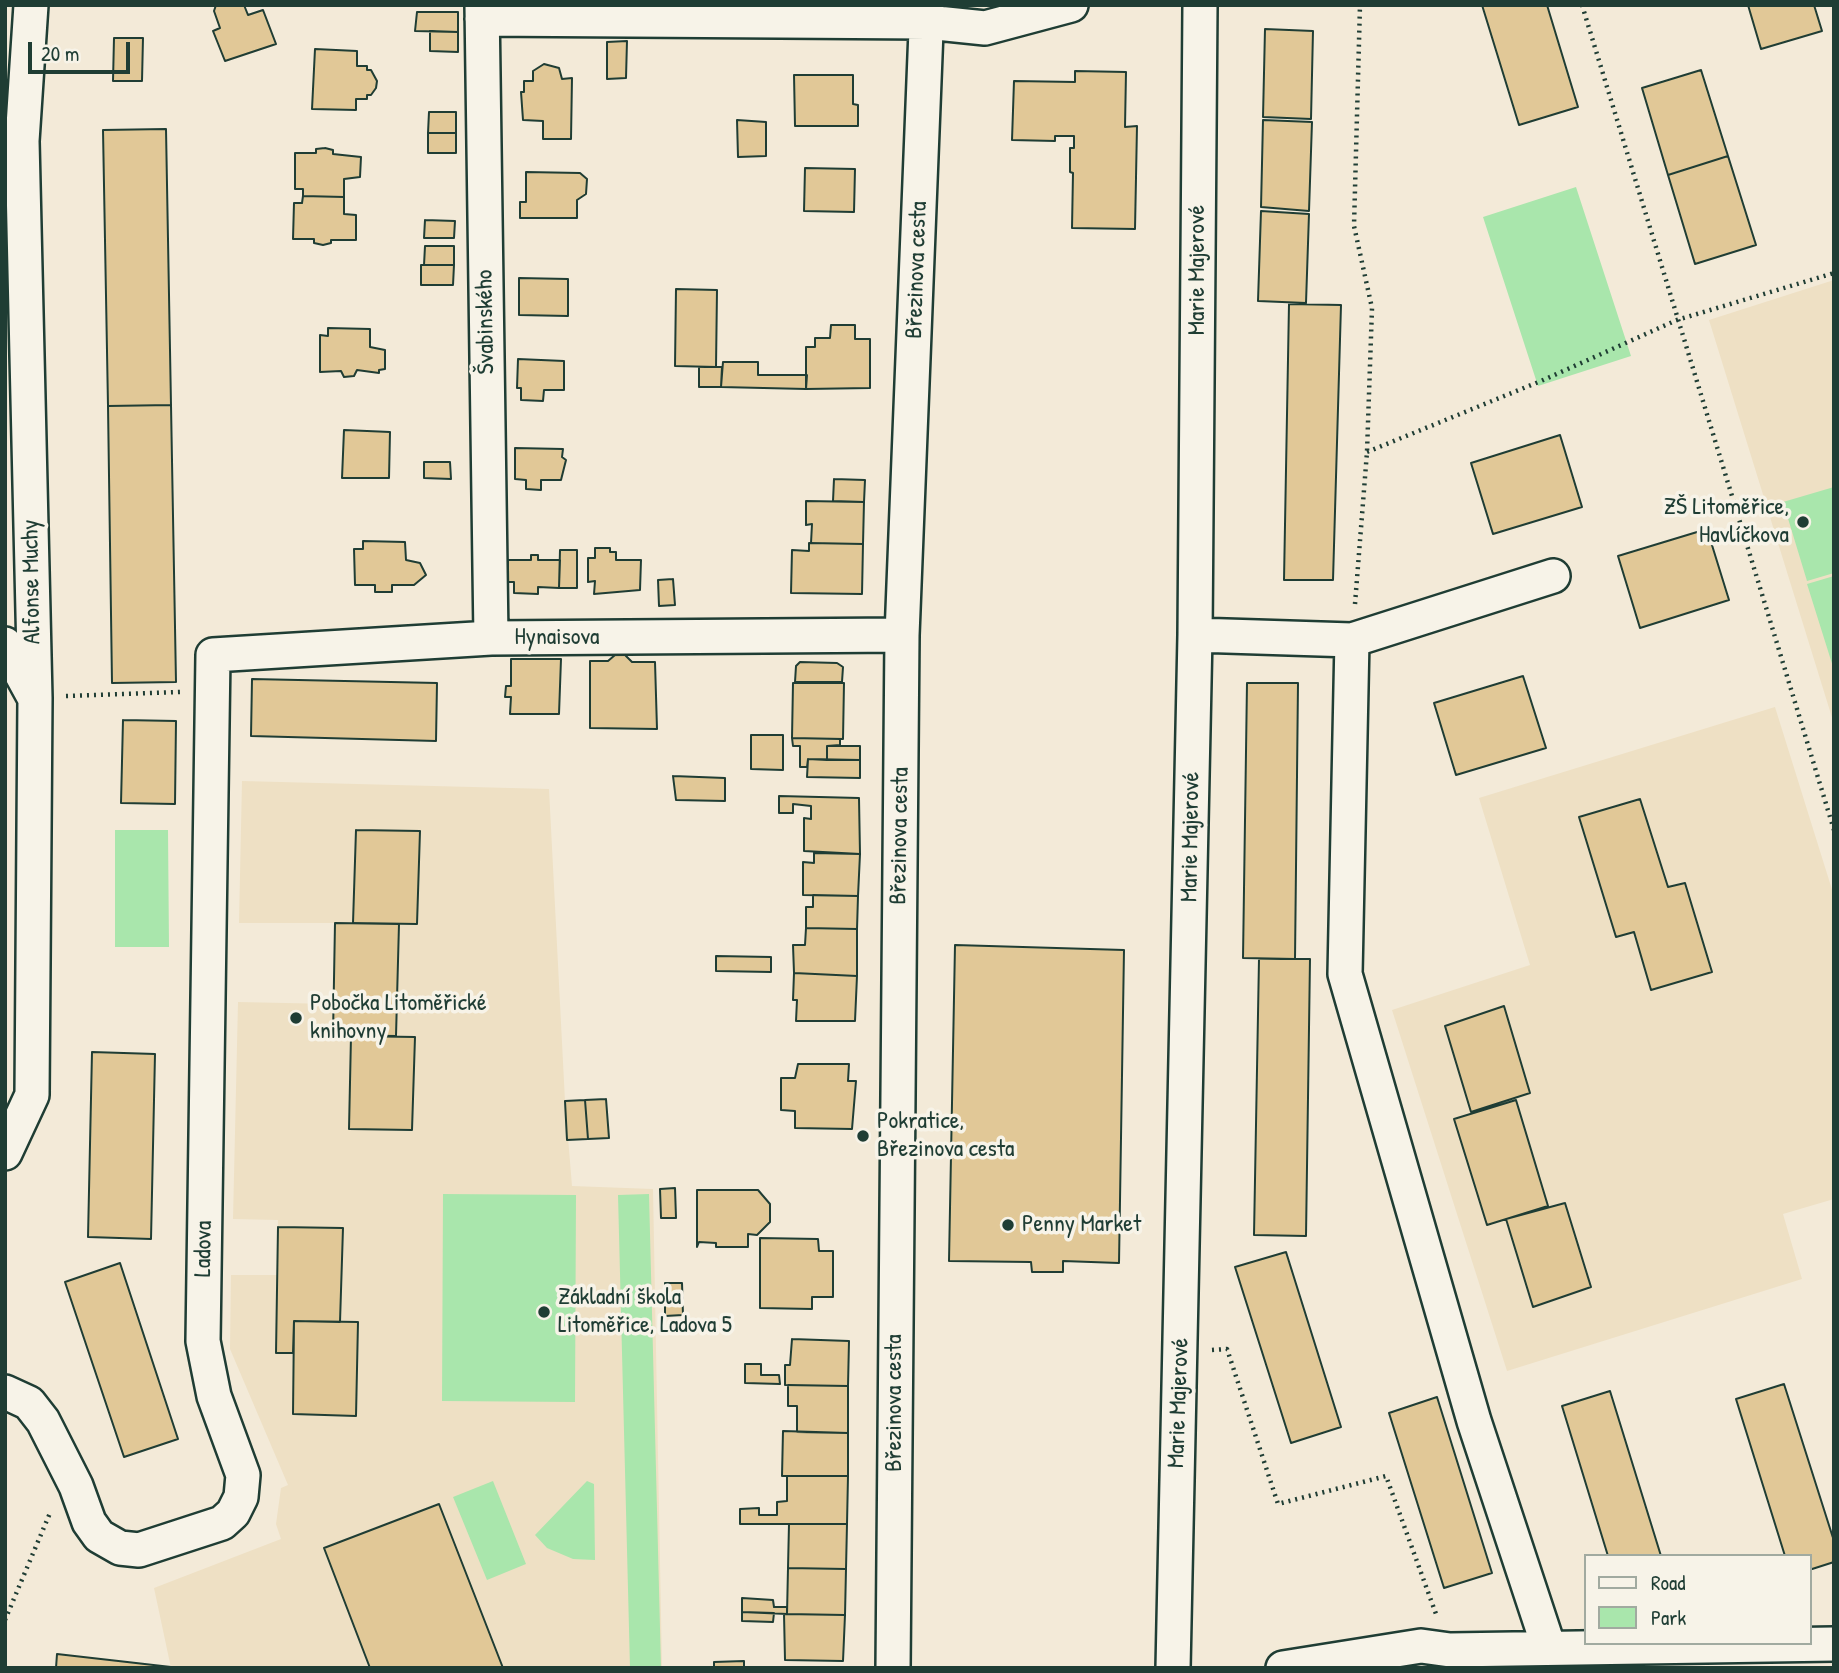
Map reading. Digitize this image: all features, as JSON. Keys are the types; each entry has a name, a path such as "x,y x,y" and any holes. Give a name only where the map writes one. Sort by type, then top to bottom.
{"street":[{"name":"Alfonse Muchy","path":"5,1153 32,1095 35,698 14,145 31,5"},
{"path":"482,12 927,13 985,28 1071,5"},
{"name":"Marie Majerové","path":"1173,1668 1195,635 1200,5"},
{"name":"Švabinského","path":"482,12 491,638"},
{"name":"Březinova cesta","path":"893,1668 901,635 927,13"},
{"path":"1195,635 1352,640 1553,576"},
{"name":"Hynaisova","path":"212,654 491,638 901,635"},
{"path":"1352,640 1345,974 1474,1421 1549,1648"},
{"path":"5,644 35,698"},
{"name":"Ladova","path":"5,1392 29,1404 43,1421 76,1486 89,1522 99,1536 120,1548 139,1550 222,1522 233,1513 241,1497 243,1475 211,1384 203,1341 212,654"},
{"path":"1811,1644 1834,1644"},
{"path":"1283,1668 1421,1646 1450,1650 1763,1645"}],"path":[{"path":"1352,640 1367,452 1372,308 1354,226 1360,5"},
{"path":"1582,5 1834,830"},
{"path":"1367,452 1541,381 1677,320 1834,273"},
{"path":"82,695 180,692"},
{"path":"1179,1353 1227,1349 1278,1504 1386,1476 1450,1650"},
{"path":"5,1620 53,1506 63,1493 76,1486"}],"shaded area":[{"name":"ZŠ Litoměřice, Havlíčkova","path":"1834,280 1834,724 1709,320"},
{"path":"1775,707 1834,896 1834,1199 1783,1214 1802,1279 1507,1371 1392,1010 1530,965 1479,798"},
{"path":"242,781 549,789 572,1186 653,1189 662,1668 171,1668 154,1588 281,1539 276,1524 281,1488 288,1485 230,1349 231,1275 277,1275 278,1220 233,1219 238,1002 333,1004 335,923 239,923"}],"green space":[{"path":"1576,187 1631,356 1538,386 1483,217"},
{"path":"1834,487 1834,573 1807,581 1783,502"},
{"path":"1834,576 1834,670 1807,584"},
{"path":"115,830 168,830 169,947 115,947"},
{"path":"443,1194 576,1195 575,1402 442,1401"},
{"path":"649,1194 661,1668 630,1668 618,1195"},
{"path":"493,1481 526,1564 487,1580 453,1497"},
{"path":"587,1481 594,1484 595,1560 573,1559 547,1548 535,1535"}],"building":[{"path":"216,5 244,5 248,15 263,10 276,44 225,61 213,31 220,28 214,11"},
{"path":"1482,5 1547,5 1578,107 1519,125"},
{"path":"1748,5 1814,5 1822,31 1761,49"},
{"path":"417,12 458,12 458,32 415,31"},
{"path":"1265,29 1313,31 1311,119 1263,117"},
{"path":"430,31 458,32 458,52 430,51"},
{"path":"114,38 143,38 142,81 113,81"},
{"path":"627,41 626,78 607,79 607,42"},
{"path":"315,49 357,51 357,66 367,66 367,70 371,70 377,81 376,88 371,95 367,95 367,99 356,99 356,110 312,109"},
{"path":"544,64 559,68 562,79 572,78 571,139 543,139 543,121 523,120 521,92 524,92 524,81 533,81 533,71"},
{"path":"1701,70 1728,156 1668,175 1642,88"},
{"path":"1075,71 1126,72 1125,127 1137,126 1135,229 1072,228 1073,173 1070,172 1070,148 1074,148 1074,136 1055,136 1055,141 1012,140 1014,81 1075,82"},
{"path":"794,75 853,75 853,104 858,105 858,126 795,126"},
{"path":"429,112 456,112 456,133 428,133"},
{"path":"737,120 766,122 766,156 738,157"},
{"path":"1263,120 1312,122 1309,211 1261,207"},
{"path":"166,129 171,405 108,406 103,130"},
{"path":"428,133 456,133 456,153 428,153"},
{"path":"316,149 333,150 333,154 361,157 360,177 344,179 344,197 303,196 303,189 295,189 295,153 316,153"},
{"path":"1728,156 1756,245 1695,264 1668,175"},
{"path":"805,168 855,169 854,212 804,211"},
{"path":"526,172 580,173 587,179 586,194 577,200 577,218 520,218 520,202 526,202"},
{"path":"303,196 344,197 344,214 356,215 356,240 331,240 331,243 323,245 314,243 314,239 293,239 294,203 302,203"},
{"path":"1261,211 1309,214 1306,303 1258,301"},
{"path":"425,220 455,221 454,238 424,238"},
{"path":"425,246 454,246 454,265 424,265"},
{"path":"421,265 454,265 453,285 421,285"},
{"path":"519,278 568,279 568,316 519,315"},
{"path":"676,289 717,290 716,367 675,366"},
{"path":"1289,304 1341,305 1333,580 1284,580"},
{"path":"831,325 855,325 855,339 870,339 870,388 806,389 806,347 815,347 815,338 830,338"},
{"path":"328,328 370,329 370,347 385,350 385,369 379,370 379,373 357,370 354,376 344,377 341,371 320,372 320,335 328,336"},
{"path":"518,359 564,361 564,390 544,390 543,401 521,400 521,388 517,388"},
{"path":"723,362 758,362 758,375 807,375 806,389 721,387"},
{"path":"699,367 722,367 721,387 699,387"},
{"path":"171,405 176,682 112,683 108,406"},
{"path":"344,430 390,432 389,478 342,478"},
{"path":"1560,435 1582,507 1493,534 1471,463"},
{"path":"515,448 563,449 562,457 566,460 561,480 541,480 541,490 526,489 526,480 515,479"},
{"path":"424,462 450,462 451,479 424,478"},
{"path":"834,479 865,480 864,502 833,501"},
{"path":"806,501 864,502 863,544 811,543 812,524 806,525"},
{"path":"1707,529 1729,600 1640,628 1618,556"},
{"path":"363,541 405,542 406,560 420,563 426,575 414,585 392,585 392,592 375,592 375,585 355,585 354,549 363,549"},
{"path":"809,543 863,544 862,594 791,593 792,550 809,551"},
{"path":"595,548 610,548 610,552 616,552 616,560 641,560 640,590 594,594 595,581 588,582 588,558 595,558"},
{"path":"560,550 577,550 577,588 559,588"},
{"path":"531,555 538,555 538,560 560,560 559,588 538,587 538,594 514,593 514,582 507,582 508,560 531,560"},
{"path":"673,579 675,605 659,606 658,580"},
{"path":"615,655 625,655 632,662 655,662 657,729 590,728 590,661 608,661"},
{"path":"511,659 561,659 559,714 510,714 511,697 505,697 506,686 511,686"},
{"path":"800,662 837,663 843,667 842,682 795,682 796,666"},
{"path":"1523,676 1546,748 1456,775 1434,703"},
{"path":"252,679 437,683 436,741 251,736"},
{"path":"793,683 844,683 843,739 792,738"},
{"path":"1247,683 1298,683 1295,959 1243,958"},
{"path":"123,720 176,721 175,804 121,803"},
{"path":"751,735 783,735 783,770 751,769"},
{"path":"792,738 840,739 840,745 827,746 827,760 808,759 807,767 800,767 800,746 793,746"},
{"path":"827,746 860,746 860,760 827,760"},
{"path":"808,759 860,760 860,778 807,777"},
{"path":"673,776 725,778 725,801 676,800"},
{"path":"779,796 859,798 860,854 804,851 804,818 811,819 811,806 793,804 793,813 779,813"},
{"path":"1640,799 1668,887 1685,883 1712,972 1651,990 1634,932 1616,937 1579,817"},
{"path":"356,830 420,831 417,924 353,923"},
{"path":"814,853 860,854 858,896 803,895 803,862 814,863"},
{"path":"813,895 858,896 857,929 806,928 806,907 813,907"},
{"path":"335,923 399,924 396,1036 333,1035"},
{"path":"806,928 857,929 857,976 794,973 793,945 805,945"},
{"path":"955,945 1124,950 1119,1263 1063,1261 1063,1272 1032,1272 1031,1262 949,1261"},
{"path":"716,956 771,957 771,972 716,971"},
{"path":"1259,959 1310,959 1306,1236 1254,1235"},
{"path":"794,973 857,976 855,1021 796,1021 797,1000 793,1000"},
{"path":"1504,1006 1530,1093 1471,1112 1445,1026"},
{"path":"351,1036 415,1037 412,1130 349,1129"},
{"path":"92,1052 155,1054 151,1239 88,1237"},
{"path":"798,1064 849,1064 848,1081 856,1081 852,1129 795,1128 795,1111 781,1110 781,1078 795,1078"},
{"path":"606,1099 609,1138 588,1139 585,1100"},
{"path":"585,1100 588,1139 567,1140 565,1101"},
{"path":"1516,1100 1548,1206 1487,1225 1454,1119"},
{"path":"675,1188 676,1218 661,1218 660,1189"},
{"path":"697,1190 758,1190 770,1204 770,1222 757,1235 748,1234 748,1247 716,1247 716,1243 699,1242 697,1247"},
{"path":"1565,1203 1591,1287 1533,1307 1506,1219"},
{"path":"278,1227 343,1228 340,1322 294,1321 293,1353 276,1353"},
{"path":"760,1238 818,1239 819,1251 833,1251 833,1297 812,1297 812,1309 760,1308"},
{"path":"1286,1252 1341,1427 1291,1443 1235,1267"},
{"path":"120,1263 178,1439 124,1457 65,1282"},
{"path":"665,1283 682,1283 683,1315 665,1316"},
{"path":"294,1321 358,1322 356,1416 293,1414"},
{"path":"792,1339 849,1341 848,1386 785,1385 785,1365 790,1365"},
{"path":"745,1364 761,1364 761,1375 779,1375 780,1384 745,1383"},
{"path":"1784,1384 1834,1541 1834,1562 1811,1569 1811,1554 1784,1554 1736,1399"},
{"path":"788,1385 848,1386 848,1433 797,1432 797,1406 788,1406"},
{"path":"1610,1391 1660,1554 1607,1554 1562,1406"},
{"path":"1437,1397 1492,1573 1444,1588 1389,1413"},
{"path":"783,1431 848,1433 848,1476 782,1476"},
{"path":"787,1476 848,1476 847,1524 740,1524 740,1509 759,1508 759,1515 777,1515 777,1502 787,1501"},
{"path":"439,1504 503,1668 370,1668 324,1548"},
{"path":"789,1524 847,1524 846,1569 788,1568"},
{"path":"788,1568 846,1569 845,1615 787,1614"},
{"path":"742,1598 773,1600 774,1607 787,1607 787,1614 742,1612"},
{"path":"742,1612 774,1613 773,1622 742,1621"},
{"path":"784,1614 845,1615 843,1661 785,1660"},
{"path":"57,1654 171,1667 56,1668"},
{"path":"744,1661 744,1668 714,1668 714,1662"}],"place":[{"name":"ZŠ Litoměřice, Havlíčkova","path":"1803,522"},
{"name":"Pobočka Litoměřické knihovny","path":"296,1018"},
{"name":"Pokratice, Březinova cesta","path":"863,1136"},
{"name":"Penny Market","path":"1008,1225"},
{"name":"Základní škola Litoměřice, Ladova 5","path":"544,1312"}]}
